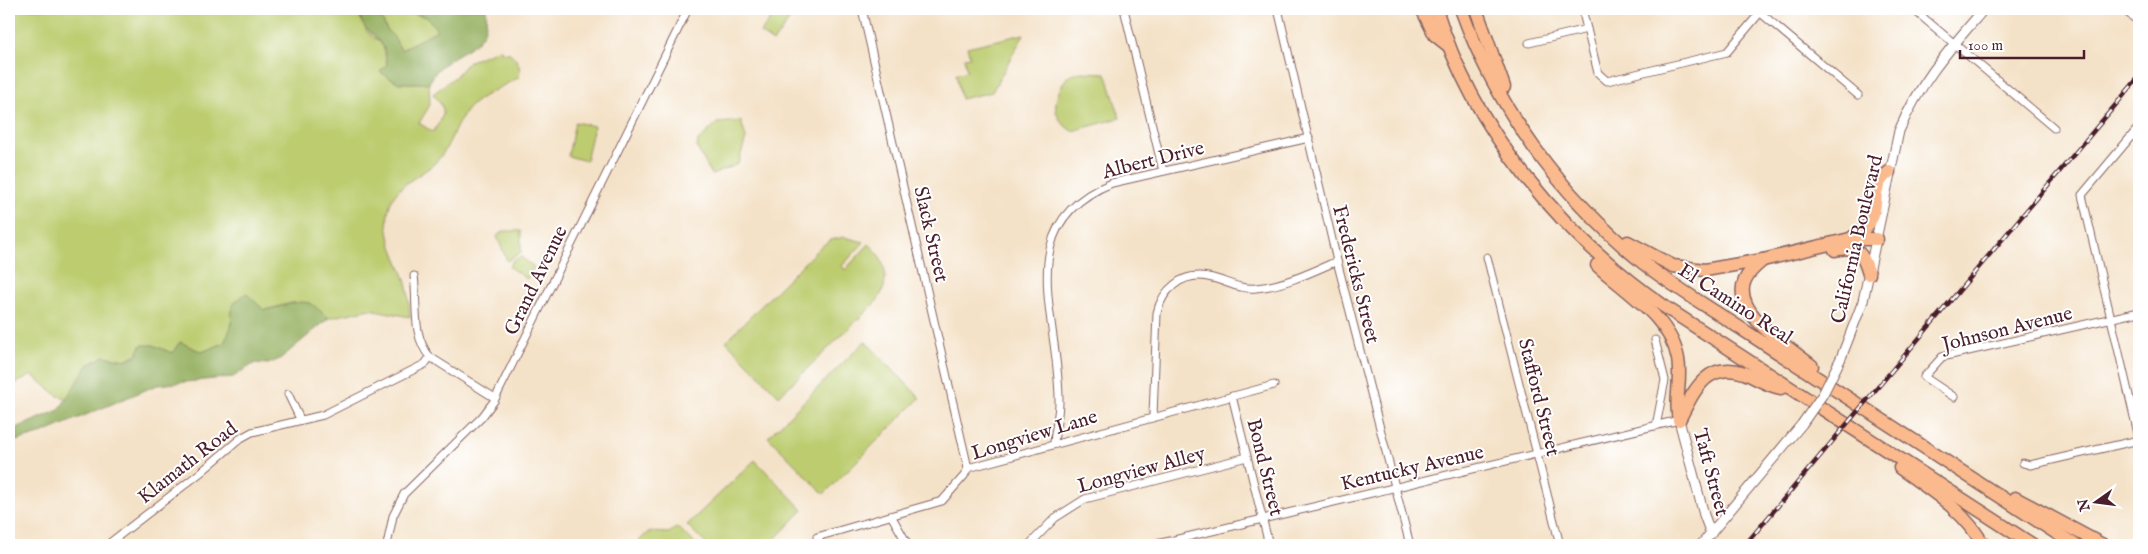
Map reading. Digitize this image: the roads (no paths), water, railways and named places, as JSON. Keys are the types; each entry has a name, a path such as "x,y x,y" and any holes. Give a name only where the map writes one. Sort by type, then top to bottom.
{"highway":[{"path":"1422,9 1434,34 1449,46"},
{"name":"El Camino Real","path":"1436,9 1449,46 1463,77 1503,146 1538,194 1590,249 1637,288 2033,545"},
{"name":"El Camino Real","path":"1461,9 1482,60 1519,126 1566,189 1614,238 1660,275 2075,545"},
{"path":"1476,9 1496,70 1513,103 1519,126"},
{"path":"1850,239 1869,224 1876,187 1880,179 1889,172"},
{"path":"1614,238 1633,243 1662,262 1686,269 1715,270 1850,239 1877,239"},
{"path":"1781,255 1794,259 1843,248 1852,248 1862,256 1869,274"},
{"path":"1590,249 1595,263 1660,321 1672,339 1680,370 1676,410 1679,420"},
{"path":"1763,260 1748,275 1742,286 1748,308 1759,322 1814,367 1831,386"},
{"path":"1679,420 1697,386 1718,373 1742,372 1777,387 1790,389"},
{"path":"1885,448 1897,466 1962,516 1983,545"},
{"path":"1973,479 2025,503 2102,545"}],"street":[{"name":"Grand Avenue","path":"387,545 393,516 404,494 482,417 495,398 688,9"},
{"name":"Slack Street","path":"862,9 968,468"},
{"path":"1124,9 1163,171"},
{"name":"Fredericks Street","path":"1278,9 1337,261 1410,545"},
{"path":"1582,9 1598,73 1607,81 1727,52 1760,10 1858,95"},
{"path":"1912,9 2054,128"},
{"name":"California Boulevard","path":"1702,545 1802,424 1823,394 1841,358 1858,316 1877,239 1889,172 1899,131 1933,69 1984,9"},
{"path":"2123,9 2139,22"},
{"path":"1529,42 1587,29"},
{"path":"2023,463 2030,465 2139,439 2082,195 2139,127"},
{"name":"Albert Drive","path":"1054,443 1059,402 1048,275 1049,250 1056,227 1071,207 1090,192 1112,183 1309,138"},
{"name":"Stafford Street","path":"1487,257 1560,545"},
{"path":"1153,416 1156,313 1168,289 1183,279 1199,276 1208,276 1242,288 1264,288 1337,261"},
{"path":"414,276 418,334 430,358 495,398"},
{"name":"Johnson Avenue","path":"1954,397 1924,377 1942,357 2139,312"},
{"path":"1655,340 1665,380 1656,426"},
{"name":"Klamath Road","path":"106,545 200,473 241,438 252,432 334,410 425,364 430,358"},
{"name":"Longview Lane","path":"822,545 817,538 942,501 964,476 968,468 1153,416 1274,385"},
{"path":"288,394 300,419"},
{"name":"Bond Street","path":"1232,396 1269,545"},
{"name":"Kentucky Avenue","path":"1153,545 1679,420"},
{"name":"Taft Street","path":"1679,420 1704,515 1711,534"},
{"name":"Longview Alley","path":"1029,545 1055,518 1085,499 1247,458"},
{"path":"892,517 908,545"}],"railway":[{"path":"1745,545 2139,77"}]}
